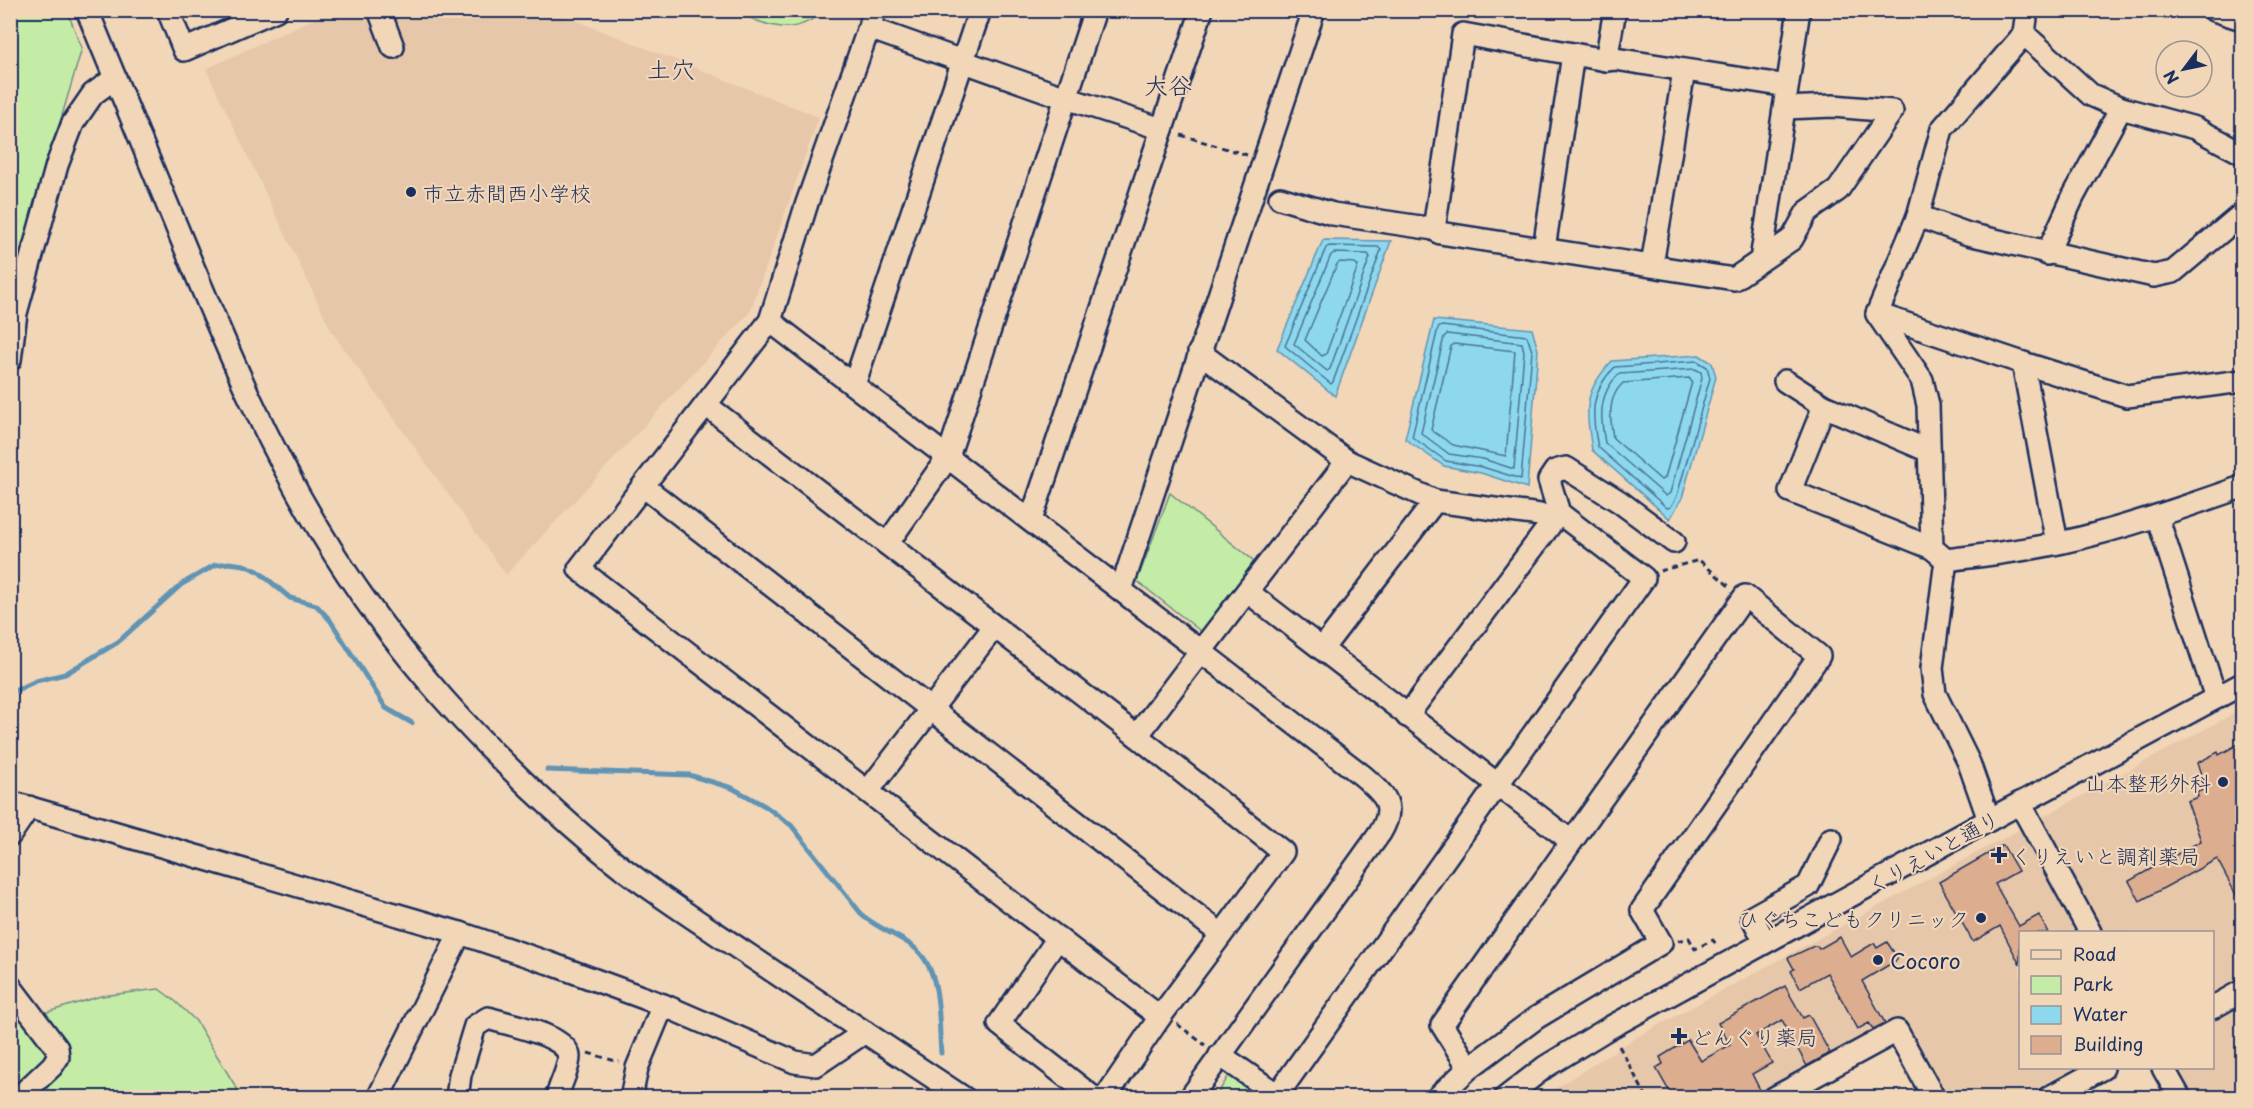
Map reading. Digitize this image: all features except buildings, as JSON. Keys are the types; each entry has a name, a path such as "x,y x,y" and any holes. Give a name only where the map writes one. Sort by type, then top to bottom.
{"street":[{"path":"87,10 226,344 271,443 322,534 374,613 435,691 511,770 597,848 652,890 964,1098"},
{"path":"168,10 184,50 276,10"},
{"path":"379,10 393,47"},
{"path":"854,385 980,10"},
{"path":"887,544 948,457 1095,10"},
{"path":"1031,520 1202,10"},
{"path":"1121,590 1314,10"},
{"path":"1606,60 1615,10"},
{"path":"1761,260 1799,10"},
{"path":"1877,314 1918,216 1942,129 2024,34 2027,10"},
{"path":"2214,10 2242,20"},
{"path":"1162,129 963,61 872,19 807,203 770,321 579,569 1162,1016"},
{"path":"1434,229 1463,34 1606,60 1615,59 1787,86"},
{"path":"2024,34 2091,95 2121,108 2195,128 2242,153"},
{"path":"1544,249 1573,54"},
{"path":"1652,265 1684,71"},
{"path":"10,360 13,311 57,165 73,123 93,94 115,78"},
{"path":"1280,198 1333,214 1734,279 1792,239 1808,212 1838,190 1892,111 1833,106 1785,108"},
{"path":"2047,254 2073,197 2121,108"},
{"path":"1918,216 1968,234 2047,254 2154,276 2173,272 2242,214"},
{"path":"1877,314 2127,396 2242,381"},
{"path":"1877,314 1922,380 1928,405 1929,451 1939,554 1932,668 1935,694 1969,763 1989,820"},
{"path":"770,321 1382,792 1389,805 1387,821 1380,833 1190,1098"},
{"path":"1199,352 1347,460 1435,501 1557,515 1644,578 1280,1096 1220,1055"},
{"path":"2023,363 2057,543"},
{"path":"1785,381 1824,406 1929,451"},
{"path":"706,405 1137,736 1283,852 1221,934 1106,1098"},
{"path":"1824,406 1790,491 1939,554 2057,543 2091,536 2242,487"},
{"path":"1137,736 1347,460"},
{"path":"1407,716 1557,515 1549,480 1555,471 1566,468 1620,502 1674,542"},
{"path":"643,486 1221,934"},
{"path":"1322,649 1435,501"},
{"path":"2157,516 2216,698"},
{"path":"1248,592 1571,841"},
{"path":"1437,1098 1469,1068 1536,1018 1661,942 1642,910 1819,656 1745,596 1442,1024 1469,1068"},
{"path":"868,791 994,627"},
{"name":"くりえいと通り","path":"1505,1098 1545,1066 1609,1028 2242,684"},
{"path":"2020,803 2089,931"},
{"path":"10,835 20,804 460,933 663,1005 795,1062 816,1065 865,1032"},
{"path":"1765,942 1752,917 1808,886 1831,839"},
{"path":"378,1098 460,933"},
{"path":"1058,938 999,1024 1094,1098"},
{"path":"10,986 57,1048 58,1057 52,1066 18,1098"},
{"path":"2214,1007 2242,991"},
{"path":"631,1098 637,1068 663,1005"},
{"path":"457,1098 460,1075 475,1026 488,1018 555,1039 566,1047 569,1058 557,1098"},
{"path":"1774,1098 1897,1031 1934,1098"},
{"path":"2050,1097 2101,1069"},
{"path":"2164,1069 2180,1098"}],"path":[{"path":"1162,129 1264,160"},
{"path":"1644,578 1699,560 1745,596"},
{"path":"1661,942 1689,938 1695,949 1713,940 1727,962"},
{"path":"1162,1016 1220,1055"},
{"path":"1609,1028 1647,1098"},
{"path":"566,1047 637,1068"}],"shaded area":[{"path":"330,11 552,11 819,117 750,312 506,575 332,332 206,69"},
{"path":"2242,709 2242,1097 2190,1097 2175,1069 2214,1069 2214,931 2019,931 2019,1069 2073,1069 2020,1097 1943,1097 1900,1020 1759,1097 1540,1098 1635,1038"}],"green space":[{"path":"10,11 67,11 82,48 11,287"},
{"path":"734,11 823,11 801,25 779,27 768,25"},
{"path":"1170,493 1254,561 1203,633 1137,581"},
{"path":"159,989 196,1021 242,1097 11,1098 11,1023 101,996"},
{"path":"1231,1072 1268,1098 1215,1098"}],"water":[{"path":"1323,240 1391,241 1335,396 1277,349"},
{"path":"1434,320 1532,329 1538,350 1527,488 1481,473 1444,466 1405,439"},
{"path":"1699,355 1712,363 1716,377 1682,498 1670,519 1592,450 1588,402 1595,383 1612,361"}],"waterway":[{"path":"10,693 36,681 65,674 118,642 182,584 215,565 229,563 244,565 258,571 290,598 316,605 330,620 386,708 412,723"},
{"path":"547,770 689,775 732,788 765,806 791,825 863,916 911,945 921,955 929,967 937,994 941,1053"}],"place":[{"name":"市立赤間西小学校","path":"411,192"},
{"name":"山本整形外科","path":"2223,782"},
{"name":"くりえいと調剤薬局","path":"1999,855"},
{"name":"ひぐちこどもクリニック","path":"1981,918"},
{"name":"Cocoro","path":"1878,960"},
{"name":"どんぐり薬局","path":"1679,1036"}],"district":[{"name":"土穴","path":"671,68"},
{"name":"大谷","path":"1168,84"}]}
